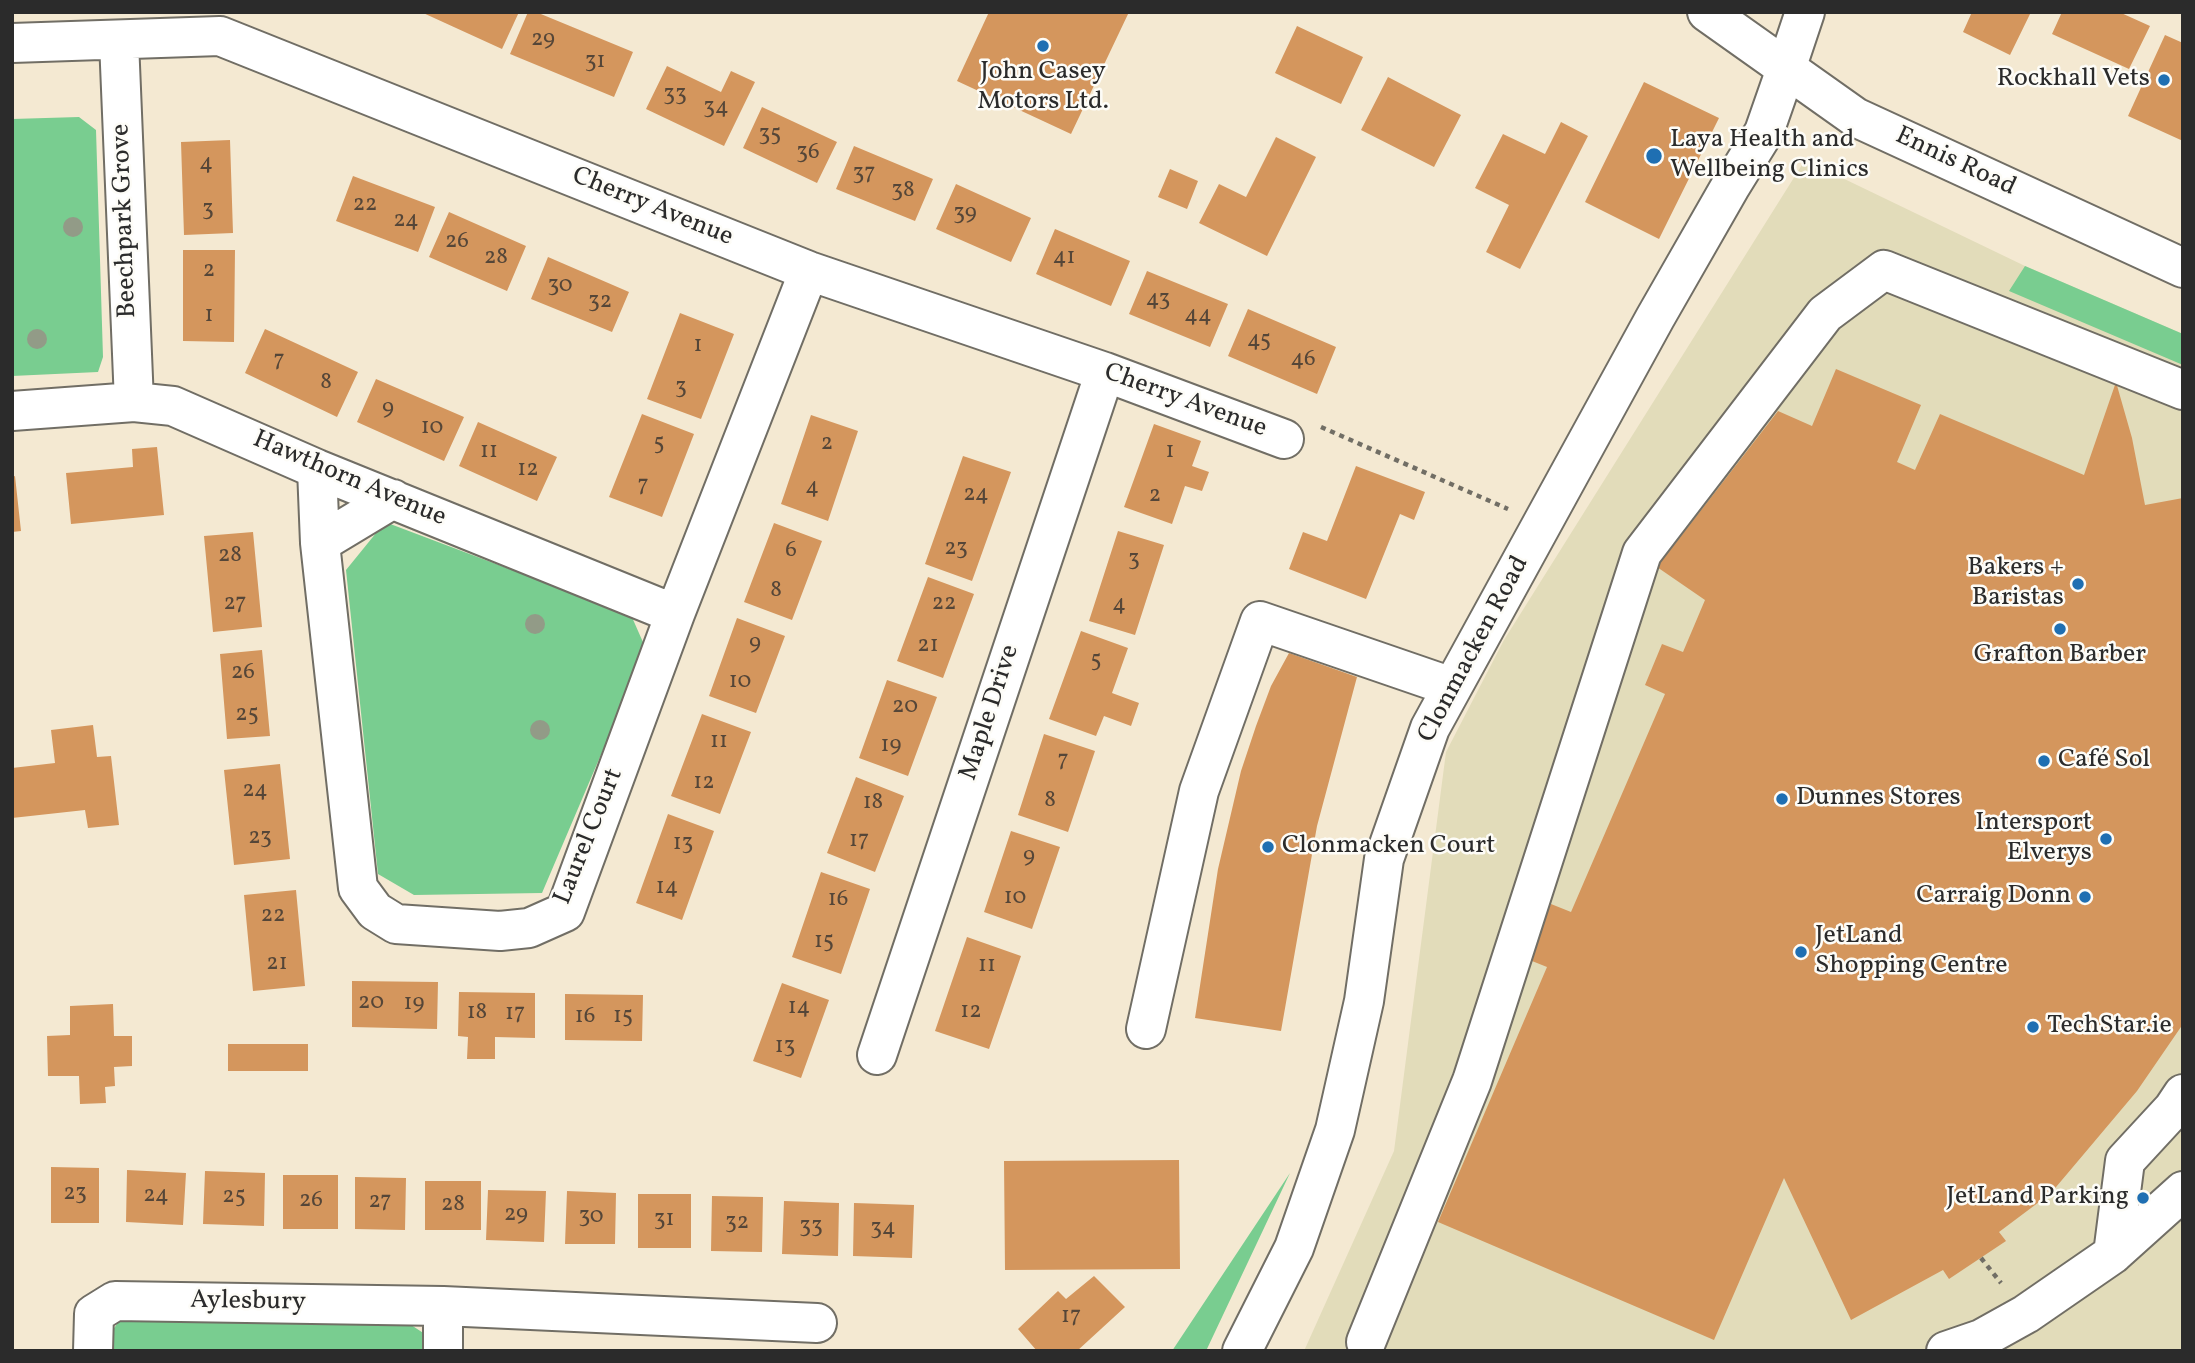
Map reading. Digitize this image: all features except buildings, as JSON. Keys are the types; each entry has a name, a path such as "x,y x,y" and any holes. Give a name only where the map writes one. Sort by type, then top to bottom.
{"street":[{"name":"Ennis Road","path":"1707,12 1855,117 2183,268"},
{"name":"Clonmacken Road","path":"1242,1351 1294,1248 1335,1130 1364,1001 1384,859 1430,728 1655,318 1764,132 1805,12"},
{"name":"Cherry Avenue","path":"12,43 220,36 809,271 1105,372 1284,439"},
{"name":"Beechpark Grove","path":"119,41 134,402"},
{"path":"1366,1342 1472,1081 1642,553 1825,314 1884,270 2183,390"},
{"name":"Laurel Court","path":"317,469 320,543 358,888 375,911 396,924 500,931 529,928 565,912 675,614 809,271"},
{"name":"Maple Drive","path":"877,1055 1105,372"},
{"name":"Hawthorn Avenue","path":"12,411 134,402 173,406 317,469 675,614"},
{"path":"320,543 393,499"},
{"path":"1146,1029 1199,791 1260,621 1452,687"},
{"path":"2113,1254 2125,1161 2174,1109 2183,1094"},
{"path":"1946,1351 1981,1339 2026,1314 2113,1254 2183,1191"},
{"name":"Aylesbury","path":"93,1351 94,1314 115,1301 443,1306 817,1322"},
{"path":"443,1306 443,1351"}],"path":[{"path":"1284,439 1317,426 1542,523"}],"shaded area":[{"name":"JetLand Shopping Centre","path":"1805,160 2025,266 2183,334 2183,1351 1304,1351 1394,1151 1446,752 1504,640"}],"green space":[{"path":"79,117 96,130 103,357 98,372 12,376 12,119"},
{"path":"2025,266 2183,334 2183,365 2009,291"},
{"path":"385,522 631,615 646,649 542,893 414,895 378,874 346,570"},
{"path":"1290,1173 1206,1351 1172,1351"},
{"path":"124,1313 408,1323 431,1338 430,1351 111,1351 111,1333"}],"place":[{"name":"John Casey Motors Ltd.","path":"1043,46"},
{"name":"Rockhall Vets","path":"2164,80"},
{"name":"Laya Health and Wellbeing Clinics","path":"1654,156"},
{"name":"Bakers + Baristas","path":"2078,584"},
{"name":"Grafton Barber","path":"2060,629"},
{"name":"Café Sol","path":"2044,761"},
{"name":"Dunnes Stores","path":"1782,799"},
{"name":"Intersport Elverys","path":"2106,839"},
{"name":"Clonmacken Court","path":"1268,847"},
{"name":"Carraig Donn","path":"2085,897"},
{"name":"JetLand Shopping Centre","path":"1801,952"},
{"name":"TechStar.ie","path":"2033,1027"},
{"name":"JetLand Parking","path":"2143,1198"}]}
